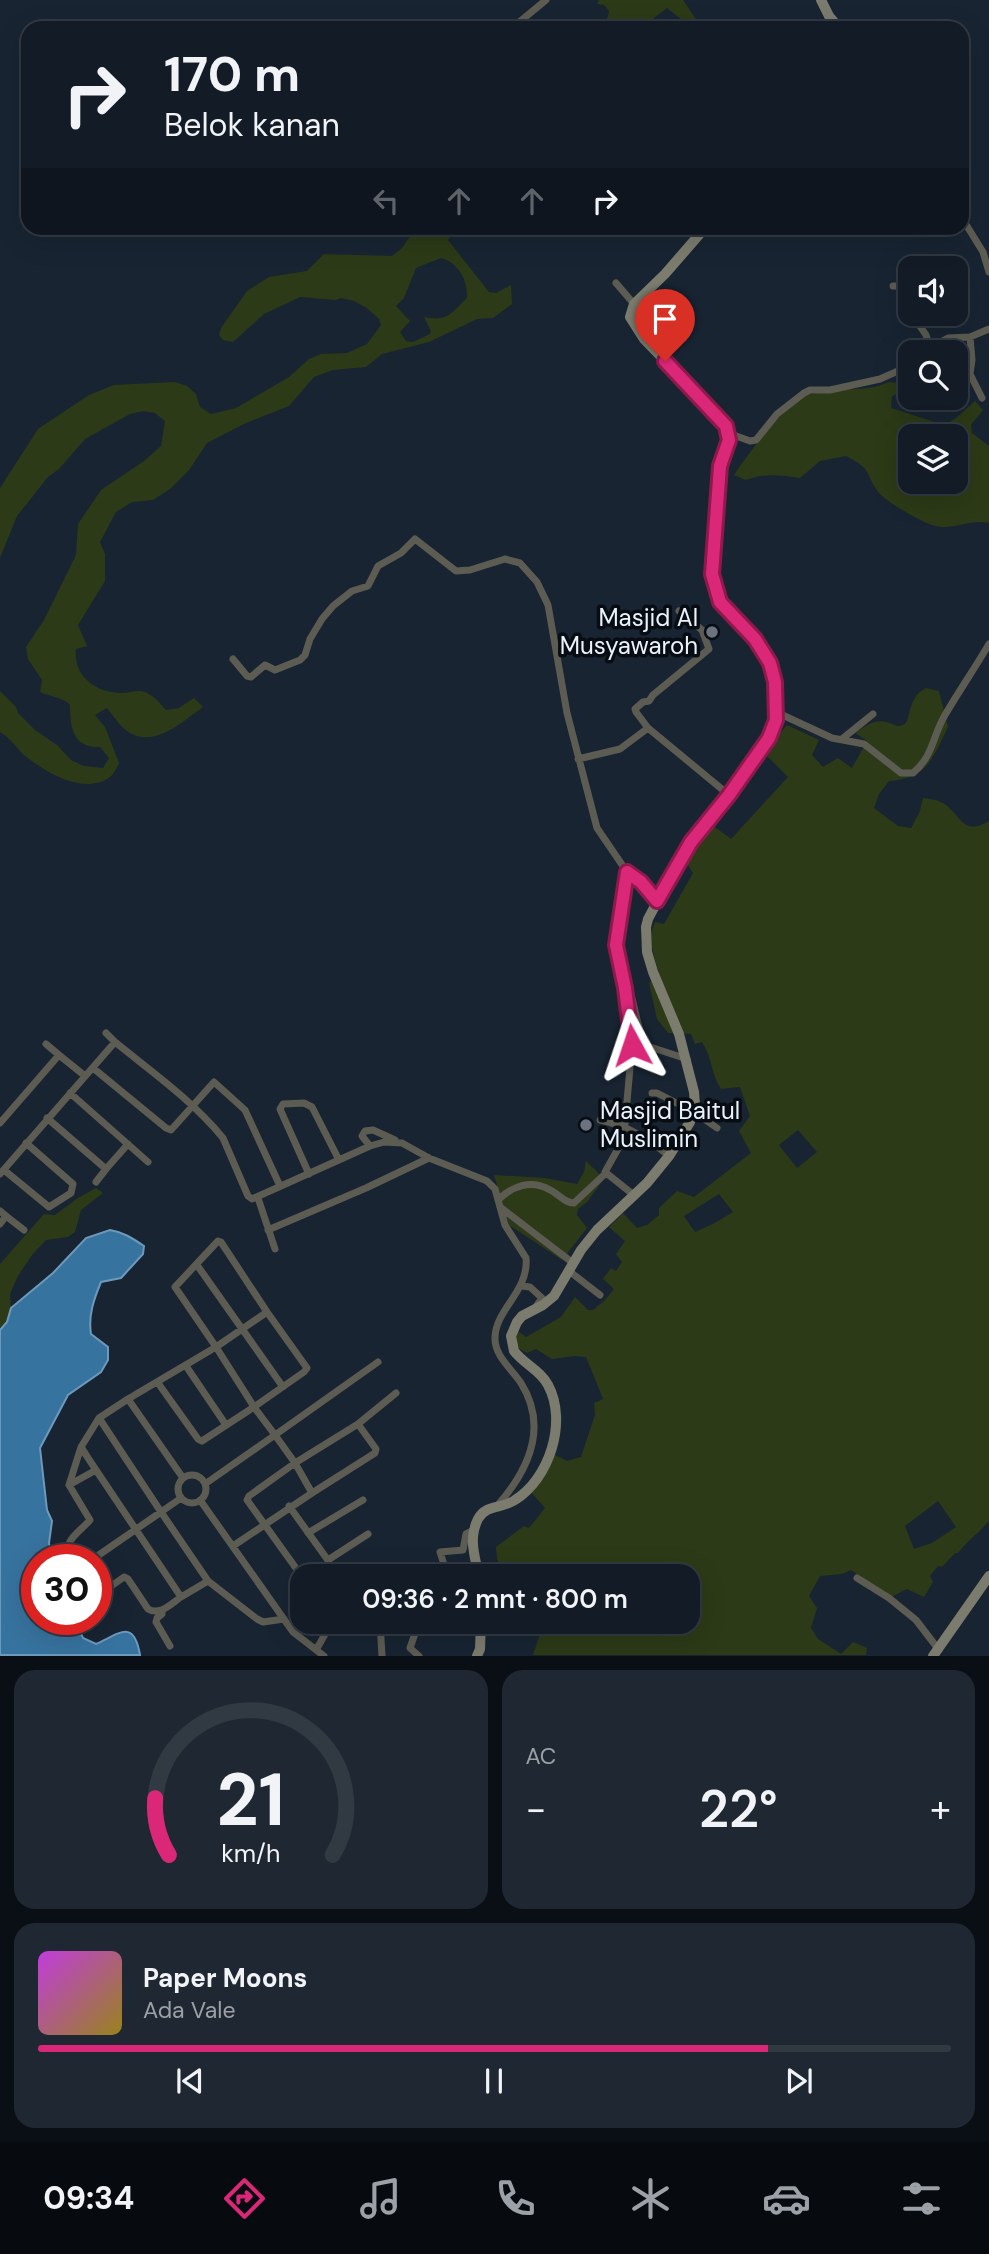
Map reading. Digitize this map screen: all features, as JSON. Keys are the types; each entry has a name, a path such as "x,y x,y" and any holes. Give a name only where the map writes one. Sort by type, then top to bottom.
{"street":[{"path":"521,21 547,0"},
{"path":"821,0 833,21"},
{"path":"969,229 983,252 989,271"},
{"path":"535,1308 549,1302 597,1230 635,1196 669,1156 694,1112 695,1099 687,1059 647,951 646,927 657,901 691,842 729,795 769,738 776,720 775,682 770,663 755,639 720,602 712,574 720,466 729,440 726,426 644,340 631,321 634,304 699,235"},
{"path":"616,283 634,304"},
{"path":"893,286 898,286"},
{"path":"944,340 970,337 989,330"},
{"path":"970,337 970,374 982,398"},
{"path":"728,433 754,441 777,414 804,393 880,379 898,371"},
{"path":"233,659 247,676 251,677 265,665 275,670 300,660 322,619 333,606 352,591 368,586 378,566 401,553 415,539 456,571 470,570 498,560 516,561 537,582 548,605 567,713 597,828 627,872 641,882 657,901"},
{"path":"678,611 702,630 709,649 649,701 643,702 635,709 648,728 729,795"},
{"path":"776,712 832,738 864,744 901,773 912,773 922,764 933,747 944,716 989,643"},
{"path":"842,738 873,714"},
{"path":"578,759 620,749 648,728"},
{"path":"499,1203 510,1188 539,1185 566,1201 575,1203 606,1173 619,1147 624,1126 632,1045 627,1000 616,945 627,872"},
{"path":"630,990 641,1044"},
{"path":"106,1033 192,1106 223,1139 248,1196 252,1199 370,1146 384,1142 402,1143"},
{"path":"26,1143 73,1184 71,1193 49,1207 2,1172 26,1143 47,1118 115,1042"},
{"path":"46,1044 85,1076"},
{"path":"632,1045 641,1044 687,1059"},
{"path":"0,1123 59,1055"},
{"path":"93,1068 169,1129 173,1128 220,1074"},
{"path":"214,1082 245,1110 280,1186"},
{"path":"70,1093 148,1162"},
{"path":"652,1093 694,1112 717,1128"},
{"path":"309,1174 280,1108 283,1104 304,1103 312,1107 339,1160"},
{"path":"47,1118 106,1168"},
{"path":"600,1120 624,1126 649,1139 669,1156"},
{"path":"370,1146 362,1136 365,1131 373,1130 429,1158 486,1181 495,1189 505,1225 526,1258 527,1265 521,1286 498,1324 495,1343 526,1394 534,1423 531,1447 520,1478 497,1507"},
{"path":"96,1182 128,1144"},
{"path":"268,1230 403,1172 429,1158"},
{"path":"606,1173 635,1196"},
{"path":"258,1198 275,1249"},
{"path":"499,1203 600,1295"},
{"path":"0,1224 3,1213 24,1230"},
{"path":"158,1383 200,1440 204,1441 254,1407 307,1368 220,1241 215,1242 175,1287 254,1407 295,1463 312,1493"},
{"path":"197,1265 282,1387"},
{"path":"476,1564 471,1540 482,1513 491,1507 516,1500 527,1491 548,1457 557,1434 554,1403 549,1386 519,1357 511,1343 517,1322 542,1299 530,1287 521,1286"},
{"path":"68,1544 90,1520 69,1485 81,1447 99,1418 186,1366 267,1312"},
{"path":"205,1484 378,1362"},
{"path":"186,1366 226,1425"},
{"path":"293,1564 249,1504 249,1496 295,1463 358,1424 396,1392"},
{"path":"128,1399 183,1478"},
{"path":"99,1418 208,1581 257,1619 263,1622 284,1619"},
{"path":"233,1546 289,1506 376,1451 358,1424"},
{"path":"81,1447 181,1597"},
{"path":"69,1485 96,1470"},
{"path":"196,1476 205,1484 206,1492 200,1500 192,1503 181,1498 178,1485 183,1478 196,1476"},
{"path":"112,1546 181,1498"},
{"path":"200,1500 293,1632 324,1656"},
{"path":"308,1533 363,1500"},
{"path":"289,1506 331,1564"},
{"path":"444,1564 440,1552 463,1550 466,1534 474,1530"},
{"path":"328,1560 368,1534"},
{"path":"112,1586 124,1577 128,1579 148,1609 153,1612 162,1611"},
{"path":"857,1578 916,1619 936,1653 987,1582"},
{"path":"170,1646 156,1622 162,1611 208,1581"},
{"path":"316,1650 325,1634"},
{"path":"381,1634 382,1656"},
{"path":"415,1634 410,1648 419,1656"},
{"path":"477,1656 481,1634"}],"green space":[{"path":"599,0 683,0 697,21 682,21 667,8 650,21 606,21 609,11 604,5 597,4"},
{"path":"411,235 451,235 448,240 489,292 496,293 511,285 512,304 493,318 477,319 429,342 382,354 366,367 333,370 314,377 289,406 246,423 207,443 189,470 170,489 153,500 132,502 116,512 100,542 105,554 105,581 78,625 87,646 76,649 78,667 88,681 103,690 122,693 143,691 166,710 179,708 194,698 203,707 171,730 152,737 130,733 107,708 95,715 105,727 119,763 111,776 100,782 89,784 65,780 33,762 0,732 0,691 35,730 57,745 71,760 84,766 103,768 109,758 100,747 84,744 75,735 70,705 67,702 40,692 42,680 28,659 26,647 44,620 76,555 78,524 101,490 161,446 165,421 155,413 143,411 130,414 85,439 59,469 48,477 17,516 0,558 0,488 38,429 89,395 114,385 175,382 187,386 196,394 200,407 211,414 236,408 289,377 309,359 321,354 347,353 367,344 381,325 379,319 367,308 341,298 335,300 300,297 264,314 233,342 223,340 219,335 247,291 269,277 307,271 324,254 392,256","holes":["441,258 453,264 466,285 467,298 444,317 424,317 430,334 413,342 406,341 400,332 410,321 396,306 404,298 416,268"]},
{"path":"889,382 898,383 898,394 892,396 891,408 941,424 898,424 898,494 968,494 968,424 946,424 968,410 975,401 983,410 971,425 972,433 989,446 989,523 974,522 944,527 924,522 881,496 864,468 846,456 820,461 800,478 773,475 746,480 734,475 768,430 799,400 816,393 868,388"},
{"path":"926,688 939,691 948,727 927,765 912,776 889,781 879,794 874,808 898,826 911,828 923,798 943,803 968,826 974,827 989,821 989,1521 958,1553 942,1567 938,1566 930,1576 933,1582 924,1597 907,1589 891,1597 851,1570 842,1574 820,1576 809,1596 817,1608 811,1628 818,1639 841,1654 853,1642 867,1648 866,1655 533,1655 540,1634 700,1634 700,1564 499,1564 496,1547 524,1526 529,1528 545,1508 530,1491 553,1454 567,1461 581,1457 595,1415 594,1403 603,1399 586,1357 552,1359 536,1349 527,1353 516,1347 516,1330 526,1337 561,1317 575,1297 588,1310 593,1310 614,1289 603,1279 611,1268 616,1271 622,1262 616,1254 625,1241 609,1227 623,1213 637,1228 647,1225 659,1215 659,1208 677,1191 694,1197 751,1153 739,1131 750,1116 740,1087 721,1089 702,1042 695,1044 691,1034 668,1033 657,1019 649,983 659,973 651,941 655,922 664,924 693,873 685,861 712,825 731,839 788,777 764,753 787,725 819,740 812,755 823,767 838,758 852,768 867,741 855,733 878,721 903,725 908,719 915,697","holes":["798,1130 817,1152 797,1168 779,1145","719,1194 733,1212 695,1232 684,1216","938,1501 956,1527 932,1543 914,1549 905,1526"]},
{"path":"586,1161 604,1179 587,1202 578,1209 577,1215 587,1228 562,1260 509,1225 494,1175 545,1178 577,1184 584,1172"},
{"path":"96,1188 103,1193 81,1210 75,1232 68,1237 46,1240 32,1255 10,1294 11,1308 7,1322 0,1330 0,1264 44,1214 55,1215"}],"water":[{"path":"110,1230 144,1246 143,1254 121,1278 101,1282 92,1307 90,1327 91,1334 108,1347 108,1360 101,1372 68,1395 40,1448 47,1510 52,1521 49,1544 21,1544 21,1635 82,1635 96,1644 125,1632 134,1637 140,1655 0,1655 0,1330 7,1322 11,1308 53,1273 86,1238"}],"place":[{"name":"Masjid Al Musyawaroh","path":"712,632"},
{"name":"Masjid Baitul Muslimin","path":"586,1125"}],"route":[{"path":"632,1045 631,1024 616,945 627,872 641,882 657,901 682,855 769,738 776,720 775,682 770,663 755,639 720,602 712,574 720,466 729,440 726,426 665,361"}]}
